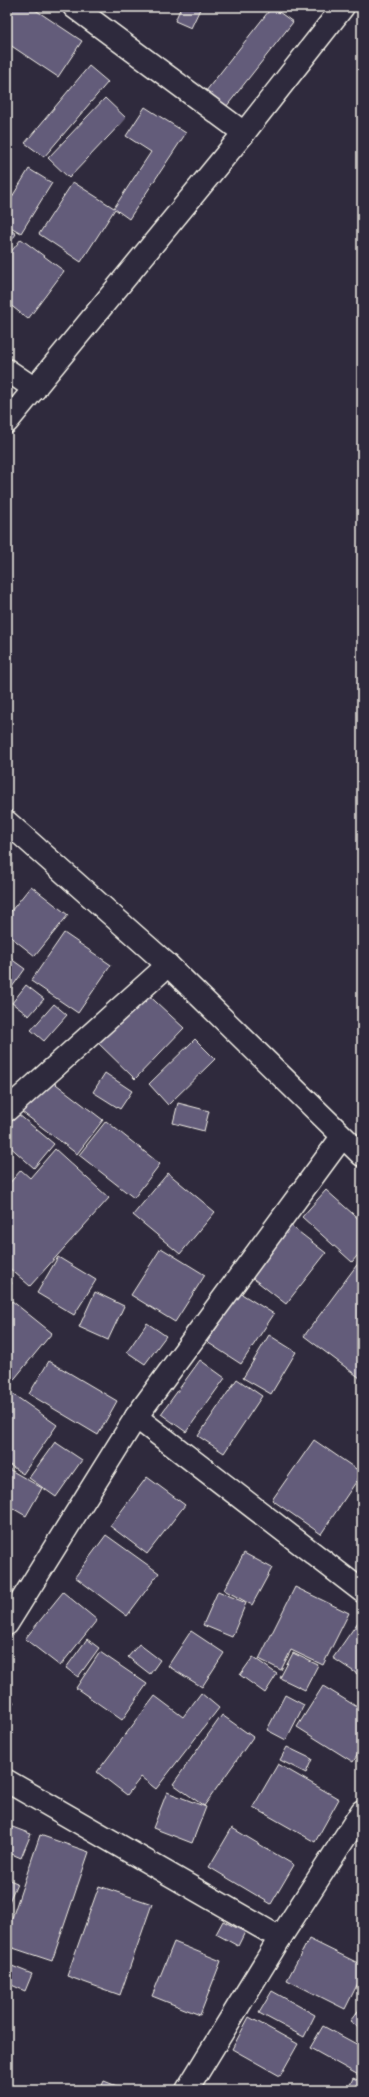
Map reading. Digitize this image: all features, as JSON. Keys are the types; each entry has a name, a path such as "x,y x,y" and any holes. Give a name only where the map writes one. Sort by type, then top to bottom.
{"street":[{"path":"74,7 244,133"},
{"path":"7,422 244,133 343,7"},
{"path":"7,370 35,388"},
{"path":"7,822 168,965 362,1155"},
{"path":"7,1110 168,965"},
{"path":"7,1624 136,1417 342,1136"},
{"path":"136,1417 362,1591"},
{"path":"7,1781 280,1938"},
{"path":"187,2090 280,1938 362,1811"}],"building":[{"path":"7,7 31,7 82,41 58,77 7,43"},
{"path":"181,7 201,7 191,28 175,21"},
{"path":"272,7 293,22 226,107 206,91"},
{"path":"89,66 108,82 44,157 25,143"},
{"path":"105,98 126,118 69,178 48,158"},
{"path":"145,107 186,133 129,219 115,209 81,262 39,234 73,182 114,208 151,152 126,136"},
{"path":"29,169 52,183 21,233 7,225 7,205"},
{"path":"7,227 16,234 7,247"},
{"path":"21,239 64,271 28,319 9,304 7,307 7,257"},
{"path":"31,886 68,915 35,956 7,934 7,916"},
{"path":"64,933 111,965 78,1013 31,981"},
{"path":"7,956 25,969 7,994"},
{"path":"26,985 44,999 29,1016 12,1003"},
{"path":"142,989 184,1028 135,1079 94,1039"},
{"path":"54,1004 67,1015 44,1041 31,1030"},
{"path":"195,1039 215,1059 168,1105 149,1084"},
{"path":"105,1073 132,1091 120,1109 93,1092"},
{"path":"48,1078 103,1120 77,1154 22,1112"},
{"path":"178,1103 209,1111 204,1131 173,1123"},
{"path":"18,1114 54,1144 34,1168 7,1144 7,1126"},
{"path":"106,1121 160,1164 134,1198 79,1155"},
{"path":"55,1149 109,1198 30,1286 7,1266 7,1186 21,1170 30,1178"},
{"path":"168,1173 215,1212 180,1254 133,1215"},
{"path":"326,1190 362,1222 362,1250 352,1262 302,1217"},
{"path":"290,1225 326,1253 286,1304 250,1276"},
{"path":"161,1248 205,1275 175,1322 131,1295"},
{"path":"58,1257 96,1280 74,1315 37,1293"},
{"path":"362,1258 362,1330 358,1335 362,1338 362,1375 360,1378 304,1336"},
{"path":"7,1279 12,1283 7,1289"},
{"path":"95,1292 124,1306 108,1340 79,1327"},
{"path":"240,1293 274,1314 241,1364 207,1342"},
{"path":"12,1301 52,1333 11,1383 7,1380 7,1307"},
{"path":"147,1323 166,1336 145,1364 127,1352"},
{"path":"269,1335 296,1352 271,1394 243,1378"},
{"path":"200,1360 225,1378 186,1432 161,1414"},
{"path":"49,1361 117,1401 98,1435 29,1394"},
{"path":"237,1379 262,1396 224,1453 198,1436"},
{"path":"7,1390 57,1425 23,1474 7,1463"},
{"path":"314,1440 362,1473 321,1534 272,1500"},
{"path":"55,1442 82,1460 56,1497 29,1478"},
{"path":"7,1468 42,1488 26,1516 7,1505"},
{"path":"147,1477 185,1505 147,1554 110,1526"},
{"path":"106,1535 159,1573 127,1616 75,1577"},
{"path":"244,1553 272,1568 252,1605 224,1590"},
{"path":"295,1587 349,1613 323,1665 291,1650 281,1670 259,1659"},
{"path":"218,1591 246,1603 232,1637 203,1625"},
{"path":"63,1592 97,1620 60,1666 25,1639"},
{"path":"358,1622 362,1625 362,1677 333,1658"},
{"path":"191,1631 224,1653 202,1687 168,1666"},
{"path":"87,1639 99,1648 78,1677 66,1668"},
{"path":"139,1644 160,1660 150,1674 128,1657"},
{"path":"100,1652 147,1684 122,1720 76,1688"},
{"path":"293,1653 318,1665 305,1690 280,1678"},
{"path":"253,1657 277,1674 265,1693 240,1675"},
{"path":"323,1686 362,1710 362,1748 353,1762 297,1727"},
{"path":"201,1693 219,1708 156,1789 141,1777 127,1795 97,1772 155,1696 183,1717"},
{"path":"285,1695 304,1705 286,1740 267,1730"},
{"path":"7,1697 14,1702 7,1712"},
{"path":"222,1715 253,1737 204,1806 173,1784"},
{"path":"287,1747 312,1759 306,1773 280,1760"},
{"path":"278,1764 339,1799 315,1842 253,1807"},
{"path":"167,1792 206,1807 192,1843 153,1828"},
{"path":"7,1825 31,1834 21,1858 7,1852"},
{"path":"232,1828 294,1865 271,1904 209,1867"},
{"path":"40,1835 89,1852 52,1961 7,1946 7,1933"},
{"path":"7,1879 17,1883 8,1904 7,1904"},
{"path":"99,1886 152,1904 120,1995 67,1976"},
{"path":"223,1921 245,1932 238,1946 216,1934"},
{"path":"309,1939 362,1965 362,1975 345,2009 287,1980"},
{"path":"174,1942 221,1961 200,2015 152,1996"},
{"path":"7,1964 32,1974 25,1991 7,1983"},
{"path":"272,1991 315,2015 304,2037 259,2013"},
{"path":"362,2006 362,2030 350,2021"},
{"path":"249,2017 298,2044 280,2076 232,2049"},
{"path":"323,2026 362,2047 362,2077 310,2048"},
{"path":"353,2078 362,2082 362,2090 348,2090"},
{"path":"104,2081 127,2090 100,2090"}]}
